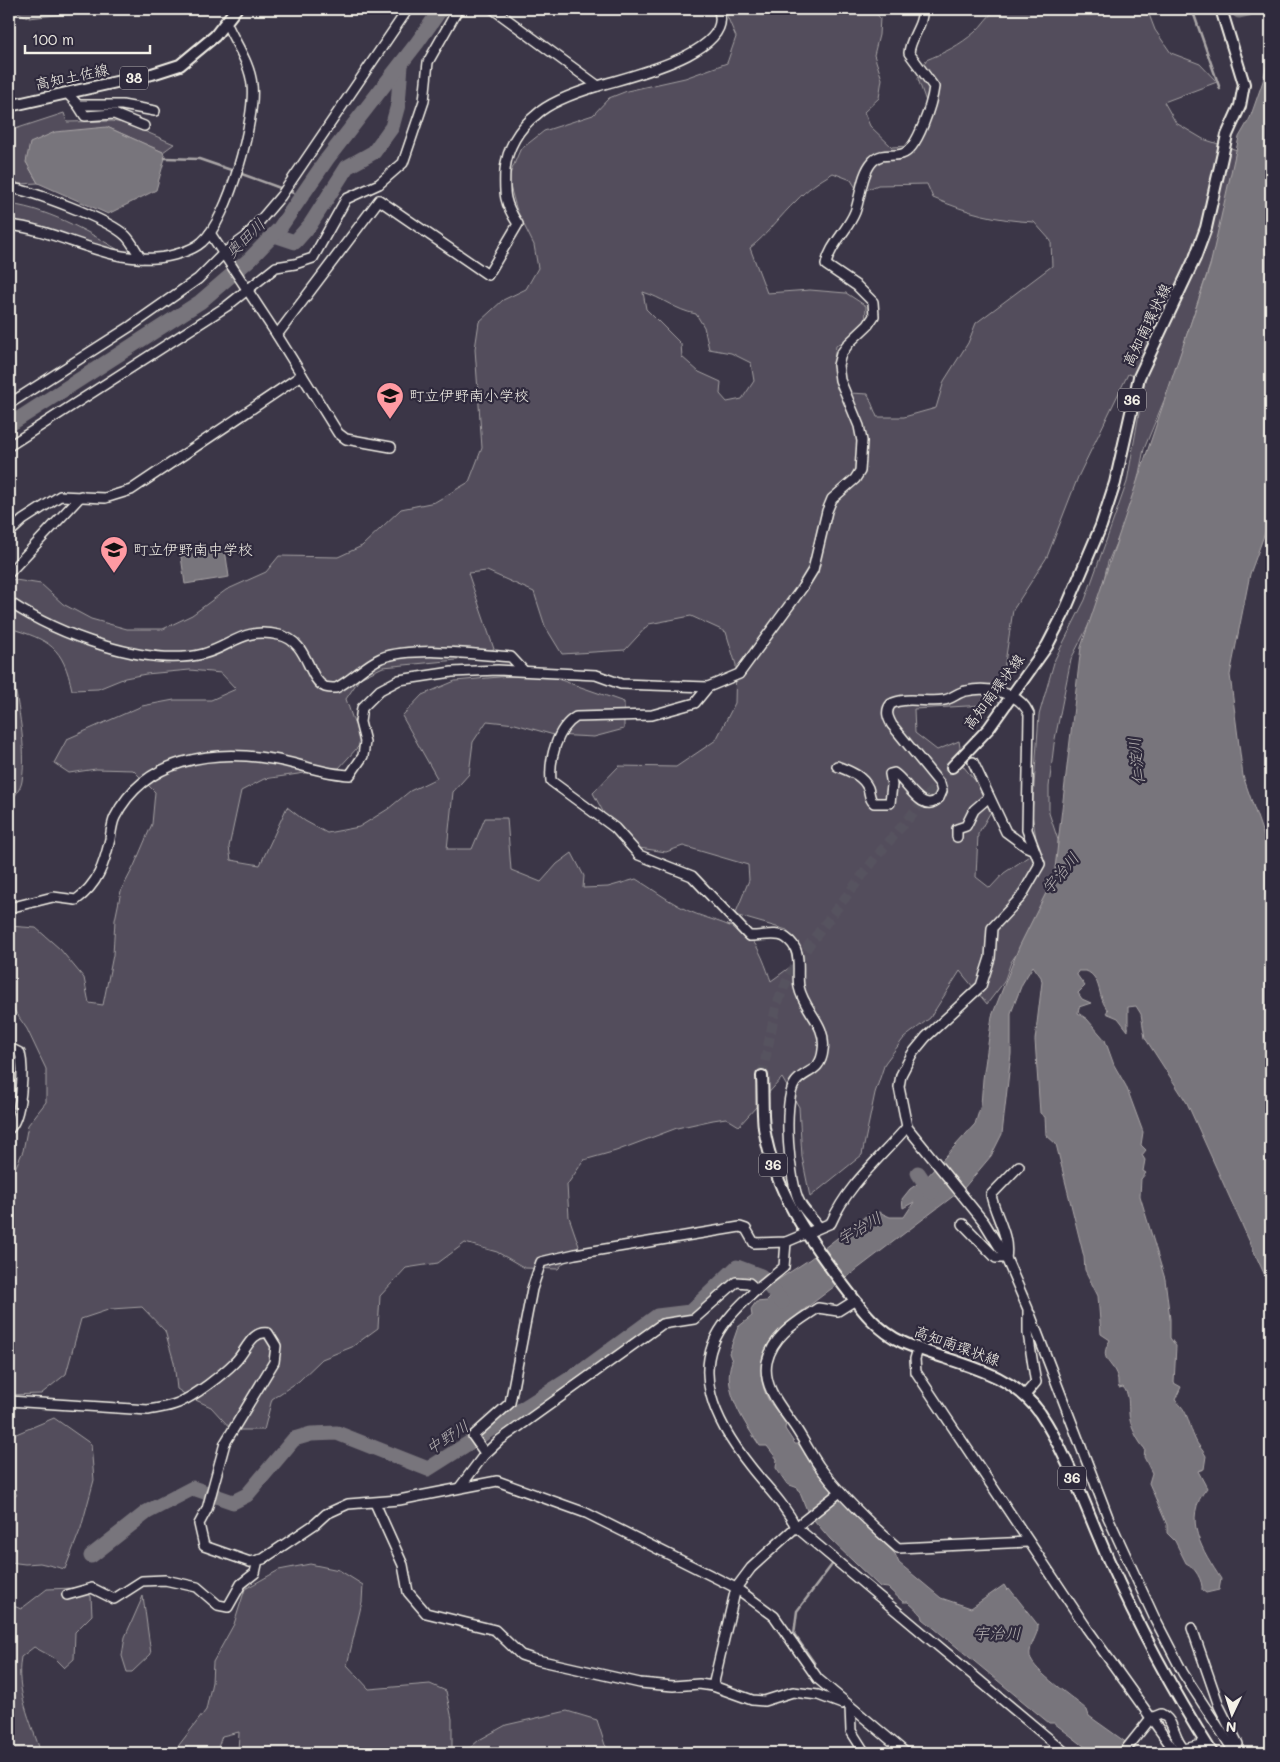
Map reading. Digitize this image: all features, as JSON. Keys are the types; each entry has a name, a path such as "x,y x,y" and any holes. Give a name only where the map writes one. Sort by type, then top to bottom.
{"main road":[{"name":"高知土佐線","path":"9,106 152,74 180,65 212,39 236,9"},
{"name":"高知南環状線","path":"952,767 990,728 1046,646 1064,613 1101,526 1115,483 1139,377 1181,290 1206,228 1227,135 1240,106 1244,84 1221,9"},
{"name":"高知南環状線","path":"762,1076 764,1126 774,1168 782,1190 812,1245 854,1301 873,1322 900,1342 986,1371 1006,1380 1025,1395 1040,1413 1063,1457 1158,1664 1212,1753"}],"street":[{"path":"9,404 131,326 226,257 281,196 408,9"},
{"path":"9,446 248,291 276,267 295,264 313,258 346,199 379,184 403,163 424,101 428,62 458,9"},
{"path":"493,9 598,86"},
{"path":"277,335 379,200 488,275 518,224 509,210 504,195 506,162 519,131 537,114 556,103 598,86 668,65 697,49 718,29 722,17 718,9"},
{"path":"9,908 53,897 76,900 89,890 96,881 105,862 114,819 124,801 156,773 185,761 216,754 234,754 273,759 333,774 350,775 363,756 365,742 360,722 362,708 380,690 399,680 420,675 461,672 524,671 596,675 621,684 708,687 739,674 813,570 827,511 832,499 855,479 860,471 862,441 859,426 840,380 838,365 841,354 849,342 874,316 874,302 856,286 826,265 827,258 848,227 856,211 870,164 883,155 901,155 907,152 913,144 932,104 934,87 909,53 910,44 923,16 922,9"},
{"path":"9,225 50,233 96,251 141,258 157,258 196,247 210,233 226,204 247,131 253,98 250,75 226,22"},
{"path":"67,93 85,116 114,114 144,126"},
{"path":"78,106 122,105 155,111"},
{"path":"9,188 40,196 108,223 126,235 141,258"},
{"path":"210,233 338,433 346,439 391,447"},
{"path":"9,533 23,520 60,496 105,498 131,490 302,375"},
{"path":"9,573 81,496"},
{"path":"9,602 59,630 91,643 140,653 187,656 206,653 240,636 254,633 279,635 289,639 300,648 318,681 325,686 336,688 379,659 397,654 477,654 511,657 524,671"},
{"path":"708,687 695,703 652,715 576,718 567,722 560,732 551,781 615,828 639,855 681,870 692,876 749,936 775,935 785,937 792,943 799,962 799,986 803,999 821,1027 824,1051 815,1069 795,1082 790,1096 788,1157 800,1202 819,1227"},
{"path":"837,766 860,777 867,786 871,800 874,803 890,803 892,785 890,774 894,773 924,803 936,801 942,791 940,784 892,725 888,718 889,706 894,702 946,700 966,690 988,689 1012,697 1026,707 1029,714 1027,830 1040,864 1021,898 992,928 990,958 980,986 926,1037 906,1063 899,1086 907,1127 984,1222 1006,1258 1028,1309 1108,1517 1154,1618 1183,1673 1236,1753"},
{"path":"973,762 1006,832 1025,846 1034,850"},
{"path":"957,837 957,829 966,826 974,810 990,797"},
{"path":"9,1052 14,1050 20,1054 22,1062 18,1112 15,1123 9,1128"},
{"path":"485,1453 474,1436 510,1403 532,1289 541,1262 575,1254 740,1227 746,1229 754,1242 786,1242 831,1222 838,1206 855,1183 907,1127"},
{"path":"1006,1258 1007,1249 1004,1231 991,1195 1019,1166"},
{"path":"963,1224 996,1258 1006,1258"},
{"path":"786,1242 784,1267 757,1290 728,1319 719,1332 708,1358 708,1384 713,1406 720,1420 750,1466 786,1507 798,1525 830,1556 1066,1753"},
{"path":"460,1487 485,1453 500,1440 662,1324 694,1319 736,1282 749,1283 757,1290"},
{"path":"854,1301 838,1311 818,1308 785,1330 773,1347 767,1363 768,1384 774,1397 838,1493 898,1548 1030,1542"},
{"path":"1025,1395 1036,1382 1028,1333 1028,1309"},
{"path":"9,1401 148,1410 165,1407 180,1402 212,1381 236,1362 256,1334 268,1333 276,1346 274,1362 225,1443 208,1504 199,1524 204,1546 250,1562 258,1560 315,1524 326,1514 356,1502 375,1503 425,1496 460,1487 497,1481 578,1510 736,1588 774,1616 818,1679 906,1753"},
{"path":"918,1349 915,1359 916,1372 1086,1627 1176,1753"},
{"path":"713,1686 736,1588 748,1571 798,1525 838,1493"},
{"path":"375,1503 403,1565 408,1592 426,1614 495,1630 521,1655 533,1660 640,1683 673,1686 699,1684 713,1686 752,1700 764,1701 785,1694 799,1692 818,1695 850,1706"},
{"path":"67,1595 92,1588 114,1599 142,1582 165,1580 197,1587 218,1605 228,1607 241,1584 254,1573 258,1560"},
{"path":"1192,1628 1219,1706 1238,1744 1236,1753"},
{"path":"850,1706 851,1731 865,1753"},
{"path":"1123,1753 1151,1718 1161,1714 1166,1717 1178,1744 1184,1749 1206,1744"}],"shaded area":[{"path":"12,9 111,9 29,18"},
{"path":"724,9 872,9 880,18 879,35 874,55 882,79 879,98 864,112 870,126 892,147 909,146 928,107 918,79 926,60 964,41 997,9 1147,9 1155,30 1171,53 1200,64 1217,82 1164,102 1176,123 1203,139 1237,150 1238,180 1170,386 1144,449 1133,503 1108,562 1097,609 1071,659 1054,744 1049,787 1049,813 1058,840 1058,867 1054,891 1025,942 1011,962 1004,982 987,1004 960,971 930,1018 904,1038 885,1063 875,1093 862,1155 810,1197 802,1157 799,1107 782,1078 739,1126 726,1118 713,1120 677,1128 616,1151 584,1160 567,1185 569,1217 579,1246 558,1269 525,1268 497,1252 465,1243 438,1263 406,1268 380,1296 378,1328 352,1347 322,1359 299,1381 272,1399 264,1430 232,1430 211,1407 177,1389 174,1362 165,1331 142,1307 111,1309 81,1319 66,1374 41,1394 9,1395 9,1175 12,1175 23,1151 28,1125 46,1102 46,1069 27,1029 9,1003 9,926 36,928 60,949 84,978 89,1003 103,1005 113,955 115,920 121,891 152,824 155,792 133,770 96,769 69,773 54,763 67,739 142,706 174,700 211,700 236,689 221,673 190,670 146,674 125,678 98,689 72,690 64,664 52,647 35,637 9,628 9,579 41,584 63,604 91,619 127,629 163,629 192,615 226,590 266,572 279,556 338,557 362,546 401,509 435,502 469,482 482,448 475,349 479,322 503,300 526,289 538,268 534,245 517,211 508,179 520,150 544,131 593,115 609,98 627,91 685,78 727,63 736,37","holes":["833,173 851,180 859,193 878,185 927,184 933,198 982,215 1007,220 1034,222 1051,241 1052,266 976,323 968,343 944,381 936,408 904,417 877,417 868,394 850,393 837,389 833,366 836,346 865,329 866,306 846,293 810,290 767,293 750,248 813,186","643,292 682,310 696,314 704,327 709,349 731,353 751,363 754,381 742,399 727,402 720,394 721,382 699,372 682,357 681,344 646,309","1128,374 1145,379 1127,482 1085,600 1055,659 1039,715 1032,814 1038,850 1004,873 990,888 976,877 978,834 993,808 983,790 963,766 959,741 937,750 915,733 914,709 985,705 1001,689 1013,610 1047,557 1078,477","487,571 534,592 545,626 562,654 625,650 649,624 691,616 726,632 736,665 735,703 716,740 676,767 619,766 593,793 607,819 626,846 666,852 683,846 748,865 749,880 735,915 787,930 793,965 771,981 765,964 749,937 733,927 688,910 668,900 636,879 608,887 583,888 584,876 572,853 557,864 541,882 511,870 507,818 485,818 472,849 447,849 453,792 469,774 473,742 487,721 515,724 554,735 594,737 624,729 624,702 552,677 510,676 455,681 422,695 402,716 437,778 410,791 388,809 359,827 327,833 305,821 287,807 260,865 231,860 229,847 241,791 264,779 339,768 366,738 354,723 346,699 360,678 383,667 457,660 494,649 468,573"]},
{"path":"64,113 67,122 112,121 128,124 174,144 163,152 107,127 26,162 38,183 19,184 9,175 9,131"},
{"path":"9,204 42,212 74,225 133,259 9,223"},
{"path":"9,672 13,674 21,727 23,768 19,790 9,804"},
{"path":"54,1418 91,1444 94,1480 81,1528 65,1569 40,1563 9,1562 9,1500 17,1495 9,1484 9,1437"},
{"path":"310,1564 339,1570 363,1585 362,1602 347,1665 369,1689 430,1684 446,1691 452,1719 452,1752 460,1753 238,1753 239,1732 222,1736 216,1753 177,1753 179,1745 206,1710 212,1682 213,1662 234,1624 245,1589 279,1570"},
{"path":"74,1588 91,1596 92,1615 75,1632 74,1659 64,1668 54,1658 34,1647 21,1657 20,1682 22,1694 41,1753 9,1753 9,1604 21,1609 47,1589"},
{"path":"143,1596 151,1654 132,1672 127,1672 122,1656 125,1637"},
{"path":"567,1711 597,1720 605,1745 613,1753 464,1753 479,1740 506,1725"}],"water":[{"path":"1271,45 1271,516 1250,574 1230,675 1243,776 1271,857 1271,1289 1187,1103 1145,1038 1141,1014 1136,1006 1128,1007 1128,1031 1118,1018 1106,1013 1108,1010 1102,1000 1095,978 1086,971 1078,971 1077,975 1085,986 1078,993 1082,999 1091,1003 1079,1007 1078,1013 1087,1019 1105,1040 1114,1065 1126,1086 1143,1132 1141,1145 1146,1150 1142,1155 1145,1160 1143,1171 1146,1173 1141,1179 1140,1196 1165,1279 1170,1319 1170,1338 1176,1346 1174,1383 1181,1387 1175,1400 1186,1413 1195,1439 1206,1456 1204,1469 1198,1471 1207,1488 1199,1500 1195,1523 1197,1535 1202,1546 1221,1579 1219,1590 1206,1593 1202,1590 1198,1575 1186,1563 1175,1541 1167,1533 1167,1525 1149,1483 1152,1473 1144,1457 1145,1449 1132,1427 1129,1417 1127,1393 1123,1387 1119,1388 1115,1371 1107,1360 1105,1352 1110,1340 1101,1334 1098,1296 1085,1270 1084,1257 1056,1144 1046,1135 1045,1117 1040,1113 1035,1040 1042,982 1041,977 1033,966 1022,984 1011,1013 1011,1054 1002,1134 991,1156 964,1188 785,1324 772,1340 762,1367 763,1387 767,1397 786,1422 785,1429 795,1444 804,1444 805,1455 811,1454 855,1514 895,1554 899,1563 941,1598 971,1608 1004,1585 1007,1590 1009,1588 1038,1625 1030,1657 1038,1670 1087,1710 1089,1716 1141,1753 1093,1753 1054,1723 1049,1723 923,1619 922,1615 908,1602 903,1602 888,1588 880,1587 830,1539 808,1513 798,1488 787,1484 776,1468 777,1459 767,1446 760,1446 736,1406 730,1383 729,1372 732,1361 729,1353 738,1327 752,1316 751,1309 756,1302 767,1301 771,1297 767,1287 810,1259 867,1215 879,1212 890,1217 904,1217 914,1202 903,1208 902,1199 910,1189 926,1178 975,1124 981,1105 992,1016 1019,947 1054,877 1081,647 1210,266 1239,137 1250,118 1263,81"},
{"path":"107,127 163,152 165,158 156,190 108,214 38,183 26,162 30,143 55,132"},
{"path":"225,549 229,577 185,584 181,556"}],"waterway":[{"name":"奥田川","path":"9,425 200,302 250,259 279,229 327,159 441,9"},
{"path":"1192,9 1220,89"},
{"path":"1239,11 1248,9"},
{"path":"274,235 295,242 310,225 347,167 374,152 392,127 398,105 401,65"},
{"path":"165,158 199,159 234,171"},
{"path":"239,173 283,189"},
{"path":"288,191 302,196"},
{"path":"918,1173 931,1192"},
{"name":"中野川","path":"91,1556 147,1512 193,1488 233,1502 247,1495 294,1439 311,1434 337,1433 428,1469 582,1371 657,1316 690,1312 737,1267 761,1276 782,1302"},
{"path":"815,1664 794,1634 797,1611 834,1562"}],"tunnel":[{"path":"762,1076 776,1007 788,978 809,945 881,851 952,767"}],"place":[{"name":"町立伊野南小学校","path":"390,420"},
{"name":"町立伊野南中学校","path":"114,574"}],"water label":[{"name":"仁淀川","path":"1136,761"},
{"name":"宇治川","path":"1060,873"},
{"name":"宇治川","path":"859,1228"},
{"name":"宇治川","path":"997,1633"}]}
